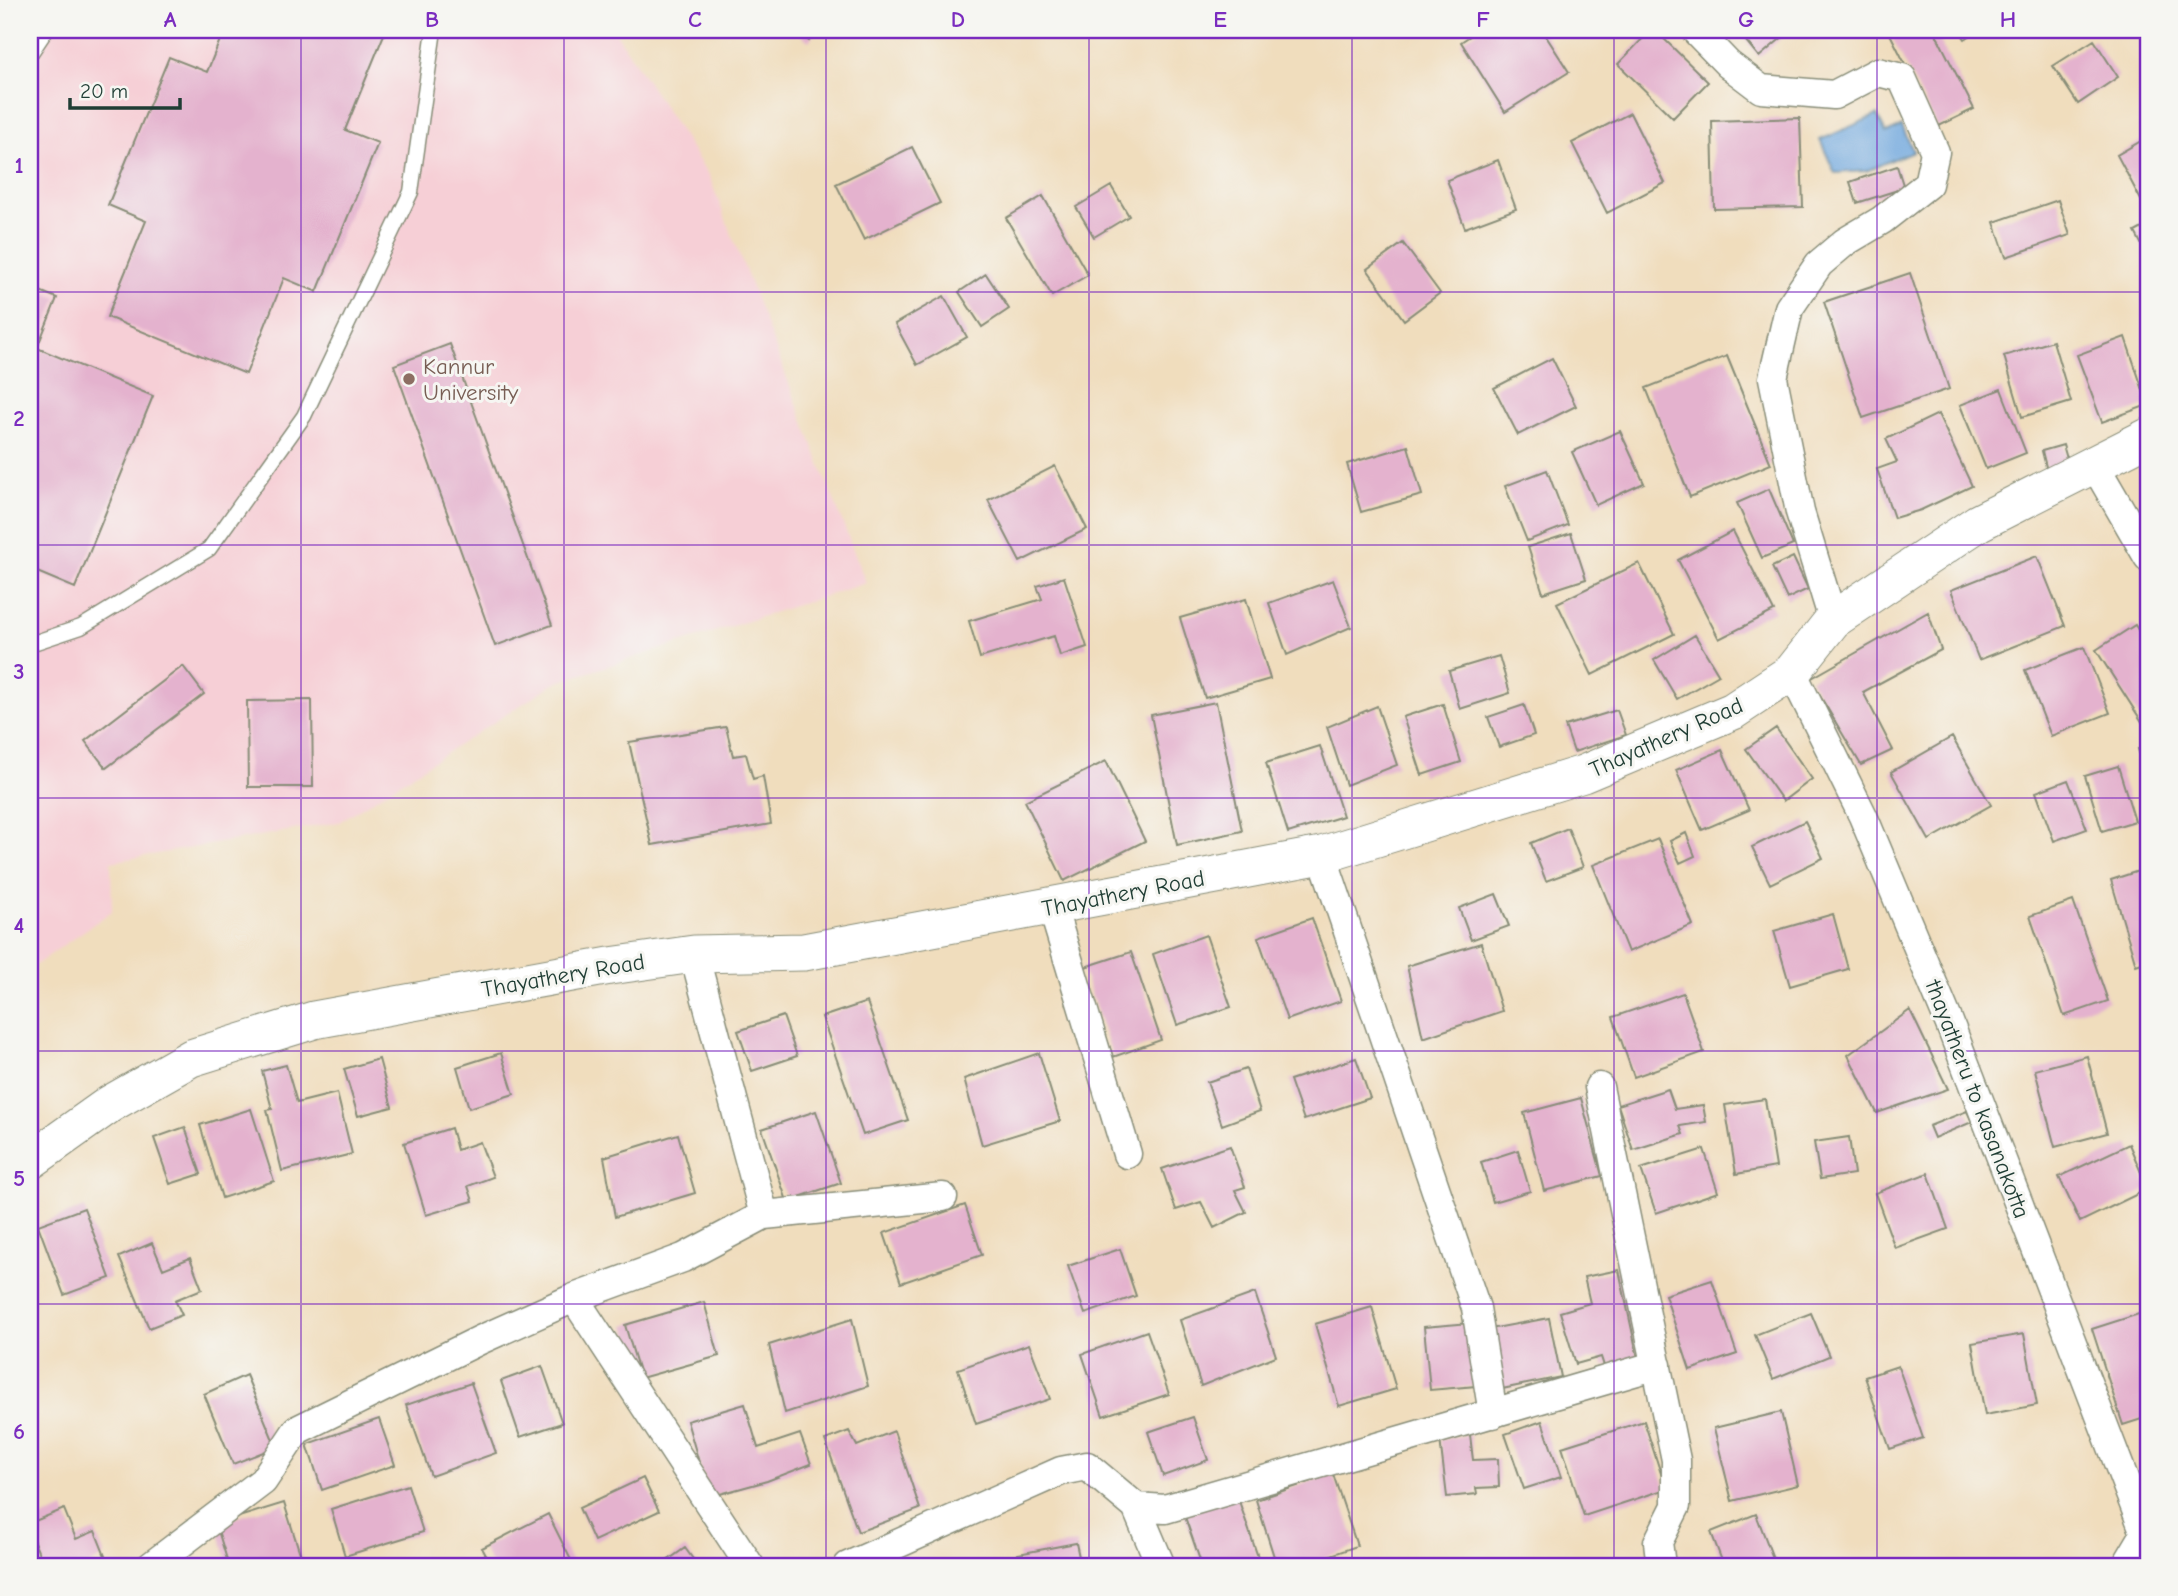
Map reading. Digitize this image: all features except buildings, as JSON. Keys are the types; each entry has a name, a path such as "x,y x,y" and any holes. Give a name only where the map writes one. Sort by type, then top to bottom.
{"street":[{"path":"1695,30 1728,64 1761,89 1834,95 1878,72 1902,78 1935,152 1928,184 1882,220 1845,242 1819,264 1789,309 1773,378 1800,512 1833,620"},
{"name":"Thayathery Road","path":"30,1161 110,1104 191,1058 314,1020 610,966 694,954 804,952 1322,855 1583,774 1733,710 1792,672 1833,620 1978,523 2148,437"},
{"path":"2094,464 2148,557"},
{"name":"thayatheru to kasanakotta","path":"1792,672 1863,816 1944,1009 2147,1531"},
{"path":"1322,855 1476,1308 1493,1414"},
{"path":"1052,906 1127,1154"},
{"path":"694,954 764,1216"},
{"path":"1599,1087 1676,1460 1676,1506 1658,1542 1661,1566"},
{"path":"152,1566 263,1481 298,1430 480,1340 574,1297 683,1258 764,1216 943,1197"},
{"path":"574,1297 750,1566"},
{"path":"1136,1507 1165,1509 1657,1365"},
{"path":"848,1566 1061,1471 1087,1466 1136,1507 1161,1566"},
{"path":"2126,1566 2147,1531"}],"lane":[{"path":"30,54 46,30"},
{"path":"30,644 81,627 209,549 304,416 411,192 434,30"}],"shaded area":[{"name":"Kannur University","path":"30,30 614,30 709,176 866,583 555,683 339,822 111,862 112,911 30,969"}],"water":[{"path":"1877,115 1886,133 1902,126 1913,151 1866,171 1835,173 1820,140"}],"place":[{"name":"Kannur University","path":"409,379"}]}
